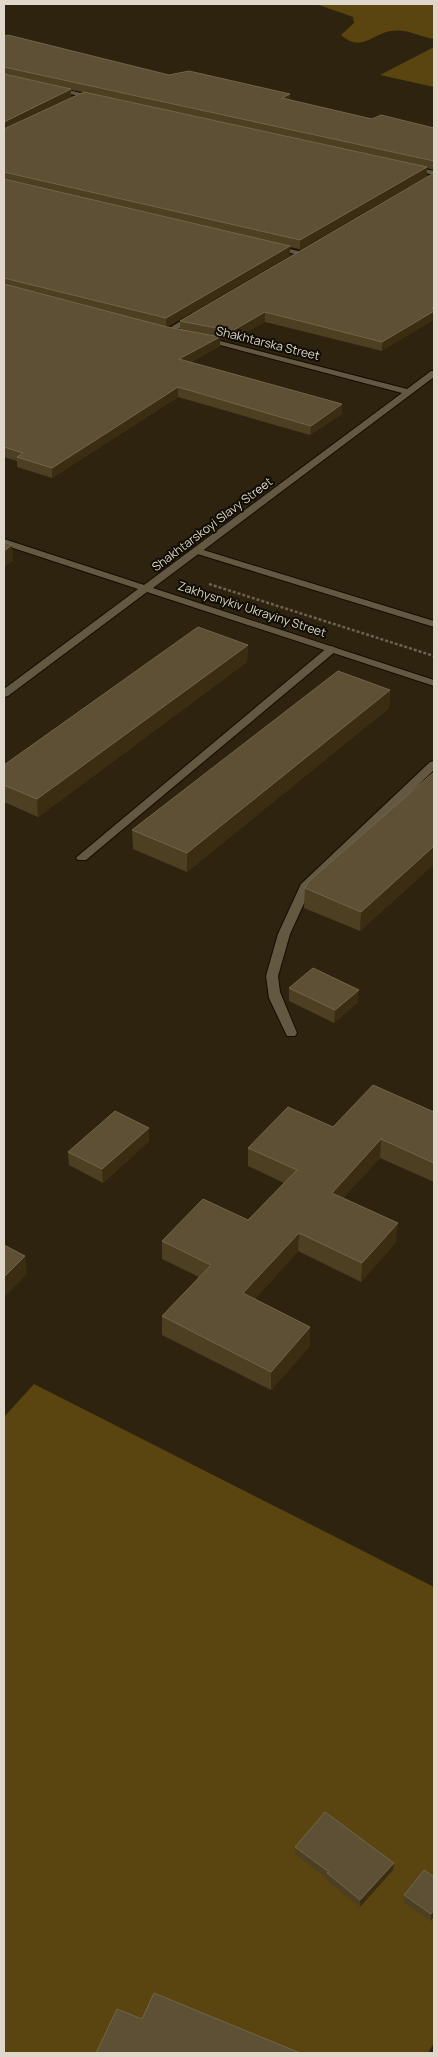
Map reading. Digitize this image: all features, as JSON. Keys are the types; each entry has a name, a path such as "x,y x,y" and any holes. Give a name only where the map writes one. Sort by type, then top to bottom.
{"street":[{"path":"49,88 105,100"},
{"path":"69,103 85,95"},
{"path":"405,166 434,174"},
{"path":"426,181 434,174"},
{"path":"264,245 303,254"},
{"path":"294,259 311,249"},
{"path":"167,332 201,312"},
{"name":"Shakhtarska Street","path":"158,330 218,341 409,392"},
{"name":"Shakhtarskoyi Slavy Street","path":"4,694 148,589 434,373"},
{"name":"Zakhysnykiv Ukrayiny Street","path":"4,542 434,683"},
{"path":"197,551 434,624"},
{"path":"82,858 332,649"},
{"path":"292,1033 272,986 283,936 298,901 307,884 434,764"}],"path":[{"path":"169,572 434,656"}],"shaded area":[{"path":"316,4 434,4 434,39 397,30 384,33 367,41 355,42 348,40 341,35 354,23 353,17"},
{"path":"434,47 434,87 380,75"},
{"path":"34,1384 434,1587 434,2043 428,2053 4,2053 4,1417"}],"building":[{"path":"8,35 169,75 189,71 290,94 282,98 372,119 381,115 434,128 434,161 4,67 4,36"},
{"path":"4,74 71,89 4,122"},
{"path":"84,92 427,167 300,240 4,172 4,129"},
{"path":"434,173 434,307 432,308 434,311 382,342 265,312 232,331 180,321"},
{"path":"4,179 290,246 166,318 4,278"},
{"path":"4,284 167,327 220,337 179,359 342,404 311,426 178,387 52,468 17,457 23,453 4,447"},
{"path":"4,542 12,545 4,551"},
{"path":"198,627 248,645 37,799 4,785 4,765"},
{"path":"338,671 390,690 187,853 132,830"},
{"path":"434,772 434,846 361,912 305,888 308,882"},
{"path":"313,968 359,990 335,1010 289,988"},
{"path":"373,1085 434,1112 434,1163 381,1139 332,1193 398,1223 362,1263 299,1233 243,1293 310,1327 271,1372 162,1316 211,1265 162,1241 203,1199 248,1220 297,1170 248,1148 288,1107 333,1127"},
{"path":"115,1111 149,1128 102,1169 68,1152"},
{"path":"4,1245 25,1256 4,1277"},
{"path":"325,1812 394,1863 360,1900 327,1873 329,1872 295,1847"},
{"path":"424,1870 434,1877 434,1910 431,1914 404,1895"},
{"path":"154,1993 300,2053 96,2053 117,2009 142,2019"}]}
